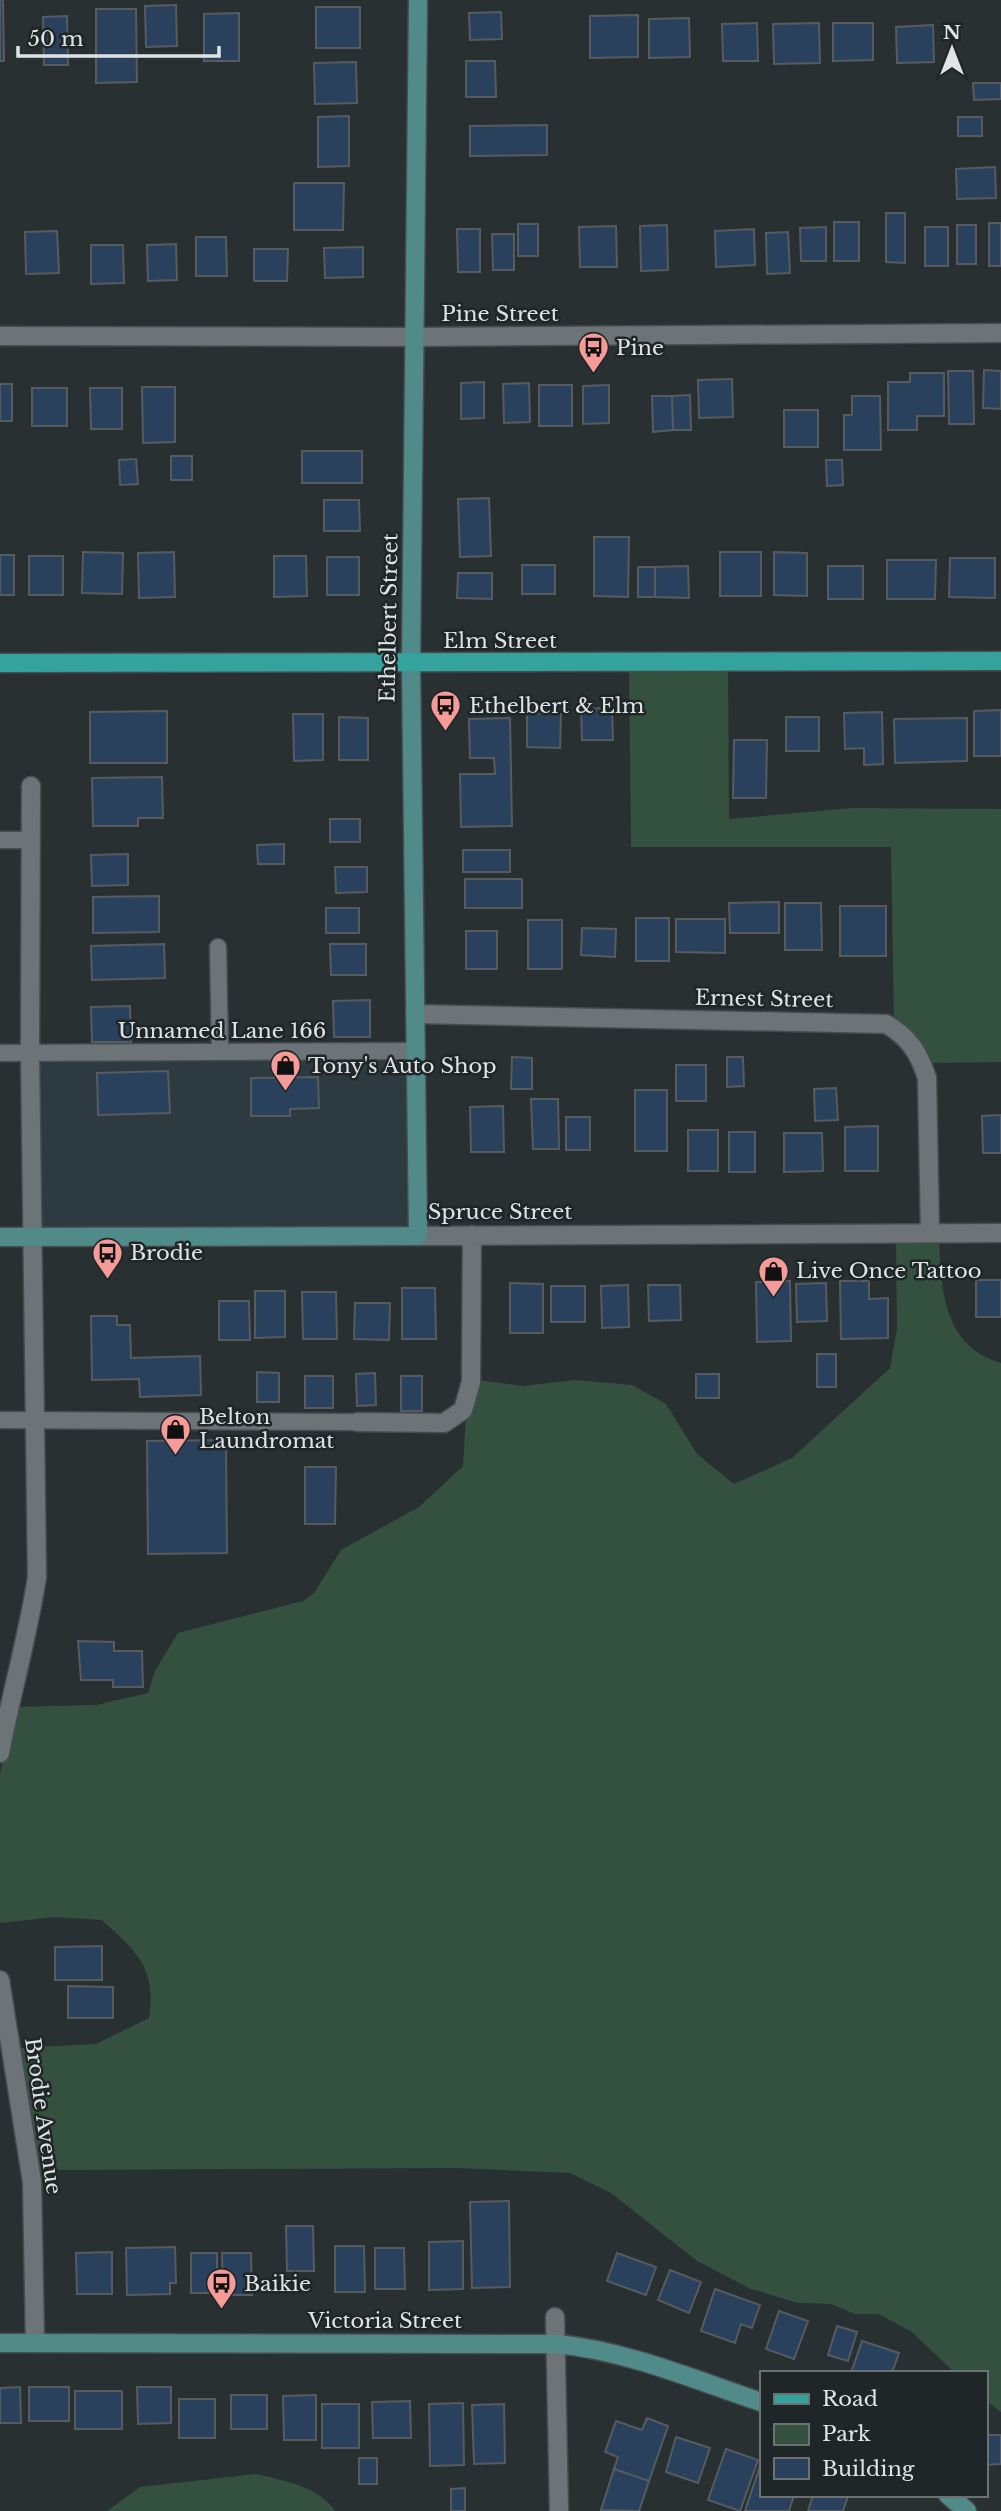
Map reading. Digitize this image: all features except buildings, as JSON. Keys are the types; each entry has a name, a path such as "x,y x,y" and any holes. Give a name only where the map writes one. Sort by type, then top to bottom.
{"main road":[{"name":"Elm Street","path":"0,663 1001,661"}],"street":[{"name":"Ethelbert Street","path":"418,0 411,664 418,1236"},
{"name":"Pine Street","path":"0,336 416,337 1001,333"},
{"path":"0,1753 13,1683 30,1624 37,1577 30,1053 31,786"},
{"name":"Ernest Street","path":"415,1014 886,1024 909,1041 920,1056 927,1078 930,1233"},
{"name":"Spruce Street","path":"0,1237 1001,1233"},
{"path":"356,1422 444,1423 463,1410 471,1382 472,1235"},
{"name":"Brodie Avenue","path":"0,1980 32,2182 35,2343"},
{"path":"555,2317 558,2344 559,2511"},
{"name":"Victoria Street","path":"0,2343 558,2344 589,2347 626,2357 760,2402"},
{"path":"950,2497 967,2511"}],"lane":[{"path":"0,840 31,840"},
{"path":"218,947 220,1052"},
{"name":"Unnamed Lane 166","path":"0,1053 415,1051"},
{"path":"0,1420 356,1422"}],"shaded area":[{"path":"413,1054 415,1233 35,1234 31,1055"}],"green space":[{"path":"629,665 728,665 729,819 853,808 1001,809 1001,1062 925,1063 894,1021 891,847 631,847"},
{"path":"896,1237 939,1237 944,1295 956,1329 981,1355 1001,1363 1001,2412 987,2402 987,2371 953,2371 912,2332 879,2314 855,2314 831,2304 798,2303 751,2289 697,2261 611,2193 570,2173 457,2168 36,2170 16,2048 96,2044 149,2018 151,2000 147,1973 141,1962 102,1920 55,1917 0,1923 0,1774 14,1707 96,1705 148,1693 155,1671 178,1633 303,1601 314,1593 341,1550 419,1507 463,1466 466,1414 478,1380 523,1386 575,1380 632,1385 666,1404 697,1454 734,1484 792,1458 890,1368 897,1329"},
{"path":"256,2474 310,2490 335,2511 107,2511 140,2487"}],"place":[{"name":"Pine","path":"593,375"},
{"name":"Ethelbert & Elm","path":"446,733"},
{"name":"Tony's Auto Shop","path":"285,1093"},
{"name":"Brodie","path":"107,1280"},
{"name":"Live Once Tattoo","path":"773,1298"},
{"name":"Belton Laundromat","path":"176,1456"},
{"name":"Baikie","path":"221,2311"}]}
